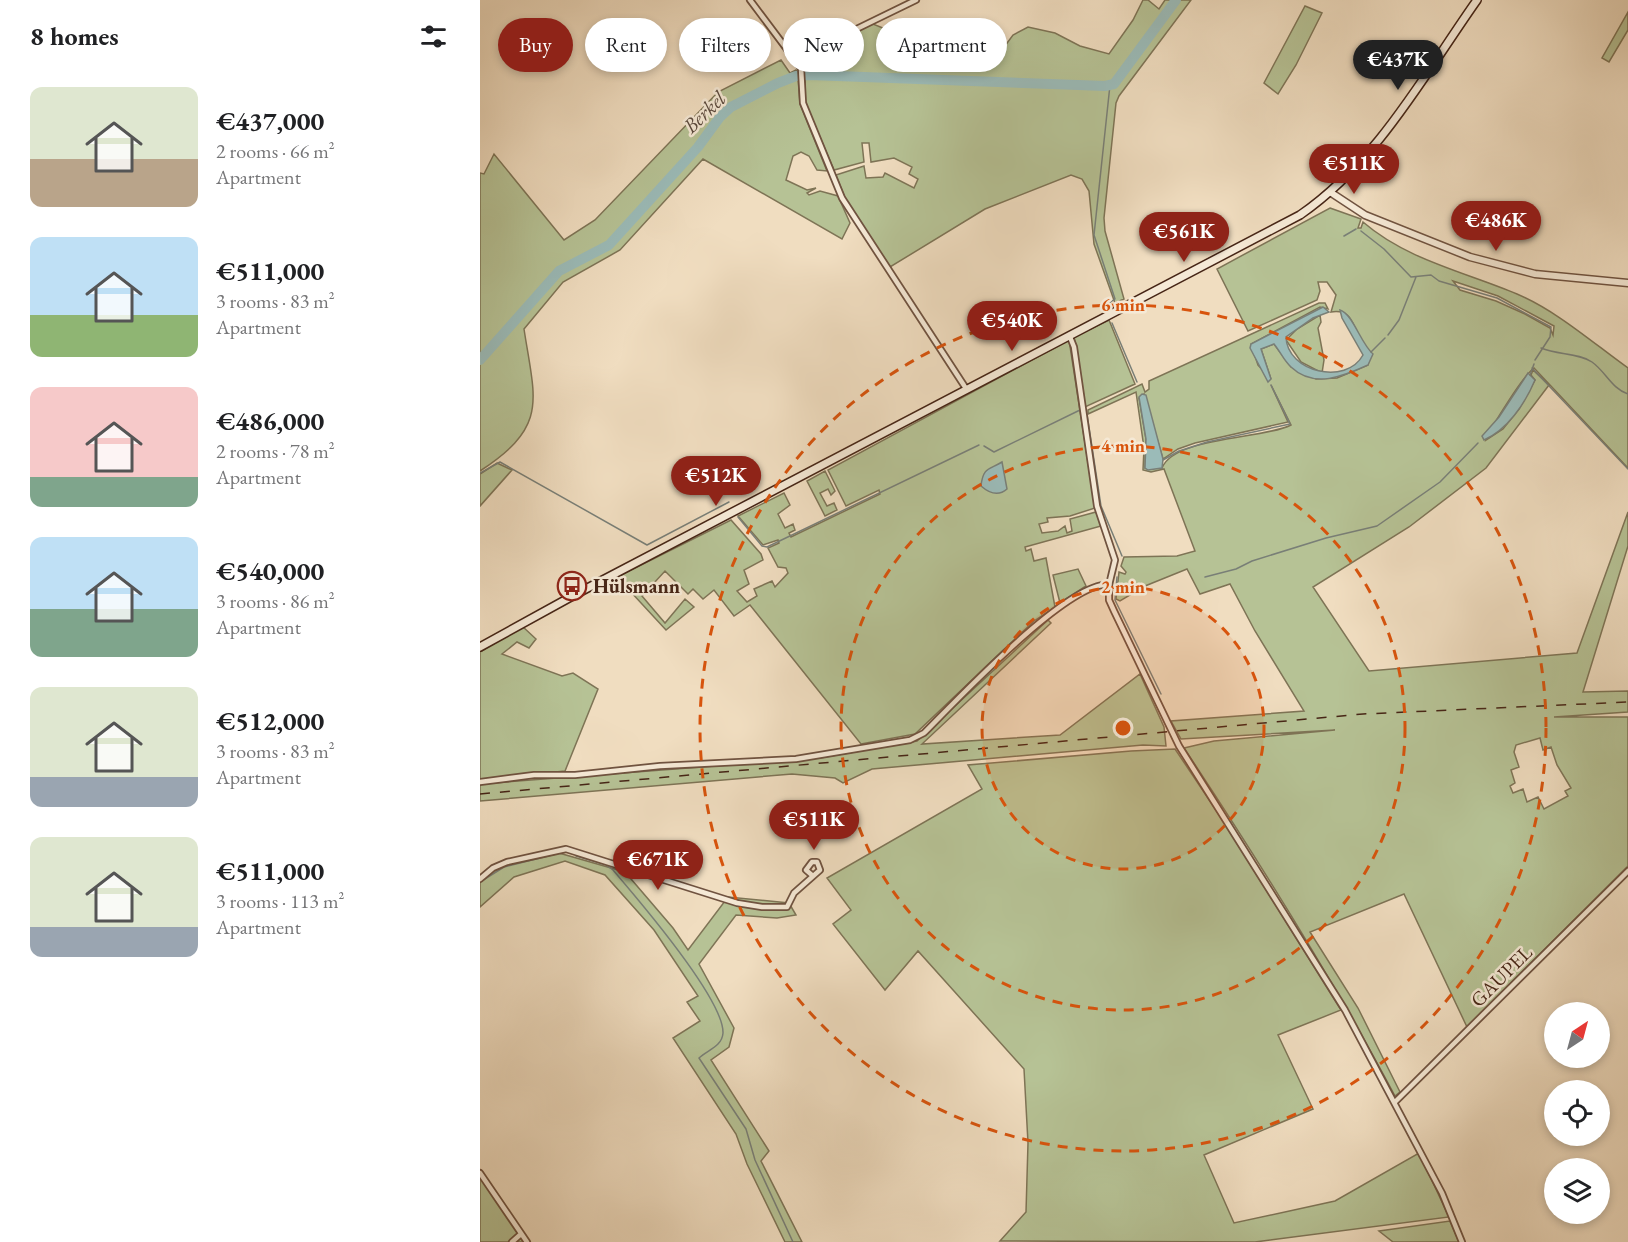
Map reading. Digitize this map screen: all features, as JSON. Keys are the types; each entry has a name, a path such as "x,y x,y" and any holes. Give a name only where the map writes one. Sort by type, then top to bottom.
{"main road":[{"path":"480,647 558,603 1286,223 1330,192 1375,144 1477,0"}],"street":[{"path":"750,0 783,44"},
{"path":"864,25 916,0"},
{"path":"802,72 803,103 842,198 967,390"},
{"path":"1330,192 1365,215 1470,257 1535,274 1628,283"},
{"path":"1070,337 1074,347 1097,506 1115,560 1109,585 1110,600 1114,611 1179,746 1285,911 1345,1010 1442,1193 1462,1242"},
{"path":"480,782 534,775 575,775 660,766 796,759 910,740 924,733 1032,627 1091,588 1109,585"},
{"path":"480,879 493,868 507,862 566,849 737,903 762,907 787,907 794,893 813,876"},
{"name":"GAUPEL","path":"1395,1101 1628,871"},
{"path":"480,1173 527,1242"},
{"path":"512,1242 520,1234"}],"green space":[{"path":"1143,0 1148,0 1159,9 1165,0 1174,0 1113,83 805,74 806,72 864,72 864,28 873,24 876,25 876,72 1007,72 1007,43 1013,35 1028,27 1055,33 1080,46 1109,54 1133,20"},
{"path":"1177,0 1191,0 1116,103 1104,218 1105,231 1124,299 1115,303 1094,244 1089,191 1082,179 1071,175 985,209 890,267 845,198 836,175 864,166 866,178 883,177 885,173 914,188 918,179 909,174 912,167 894,158 871,162 869,143 862,143 864,162 834,170 805,102 805,78 1111,86"},
{"path":"1305,6 1322,13 1296,65 1278,94 1264,83"},
{"path":"1628,12 1628,30 1609,62 1602,58"},
{"path":"781,60 783,72 798,73 729,107 618,234 598,250 558,269 480,357 480,173 484,174 494,154 564,240 595,220 718,92 757,72 771,72 771,65"},
{"path":"798,78 800,104 827,171 817,170 809,156 801,152 793,156 786,180 807,190 816,188 807,193 809,195 820,191 838,196 850,223 842,239 703,159 620,250 563,282 524,329 533,394 532,410 527,425 518,440 480,471 480,362 556,276 576,262 610,247 696,152 722,117 747,100"},
{"path":"1330,208 1361,219 1358,228 1361,228 1363,222 1380,235 1417,256 1532,301 1560,318 1628,368 1628,468 1534,368 1508,402 1486,440 1503,429 1519,409 1535,380 1531,375 1533,370 1549,385 1486,468 1409,527 1313,587 1369,671 1577,653 1628,512 1628,546 1583,692 1628,691 1628,712 1554,717 1628,717 1628,866 1467,1027 1404,894 1310,932 1358,1008 1400,1092 1395,1096 1294,919 1184,748 1214,741 1335,730 1181,739 1171,721 1304,711 1255,631 1230,584 1200,594 1187,569 1145,586 1120,601 1116,599 1119,572 1125,574 1126,572 1121,566 1124,557 1177,556 1195,551 1164,469 1151,472 1143,470 1144,448 1136,392 1088,414 1088,410 1142,384 1145,392 1149,389 1149,381 1319,303 1325,303 1328,309 1320,307 1251,344 1258,365 1271,379 1261,349 1274,344 1291,367 1316,379 1337,378 1368,365 1371,352 1361,342 1352,320 1341,312 1331,312 1336,295 1327,282 1318,282 1320,291 1317,300 1248,331 1217,269","holes":["1453,281 1498,296 1554,326 1553,335 1550,328 1525,314 1496,301 1460,290","1271,385 1291,425 1278,430 1201,444 1183,450 1170,458 1162,468 1145,468 1146,439 1139,398 1144,394 1163,459 1178,449 1195,443 1288,422","1540,738 1543,750 1551,747 1557,765 1571,788 1565,791 1568,796 1544,809 1538,797 1527,802 1523,789 1513,793 1510,786 1515,783 1511,770 1519,767 1514,752 1516,745"]},
{"path":"1320,315 1321,322 1318,328 1324,360 1322,373 1301,362 1286,340 1297,329"},
{"path":"1109,320 1135,384 1085,407 1074,337"},
{"path":"1069,340 1095,508 1070,516 1047,518 1048,522 1039,524 1042,533 1058,531 1065,526 1067,533 1072,531 1070,519 1096,512 1101,526 1025,547 1026,551 1031,549 1034,561 1046,558 1055,607 1034,621 915,734 861,744 750,605 734,616 714,590 703,599 693,589 688,594 665,571 642,596 665,623 685,599 694,607 666,630 617,577 731,520 761,554 763,560 744,570 749,584 737,591 747,602 757,596 754,589 772,581 775,587 788,573 786,568 778,567 768,548 779,543 778,540 763,545 738,516 784,493 790,505 778,514 785,528 793,524 795,530 789,533 791,537 880,494 879,490 846,506 828,470"},
{"path":"497,463 512,470 480,506 480,474"},
{"path":"825,471 835,491 831,495 828,489 820,493 827,506 834,503 837,510 825,516 807,481"},
{"path":"1078,569 1086,586 1060,603 1053,575"},
{"path":"1048,620 1051,623 922,744 1060,735 1140,674 1164,727 1166,746 1143,745 872,769 843,783 835,778 792,774 480,801 480,784 820,758 917,741"},
{"path":"522,626 536,639 529,648 517,642 502,654 562,676 573,673 598,689 565,771 480,780 480,652"},
{"path":"1175,749 1222,819 1341,1010 1278,1035 1313,1109 1204,1155 1234,1223 1335,1201 1419,1153 1449,1217 1255,1242 1000,1241 1026,1212 1028,1143 1024,1069 918,951 885,990 833,924 851,910 827,878 982,789 968,765"},
{"path":"552,851 625,872 673,928 688,950 728,897 789,903 796,915 777,918 736,915 699,964 734,1028 729,1047 711,1060 769,1151 761,1161 802,1242 785,1242 747,1164 736,1134 673,1038 700,1021 687,1002 698,996 654,930 605,875 565,861 514,877 480,907 480,879 505,863"},
{"path":"480,1175 525,1242 480,1242"},
{"path":"1450,1221 1459,1242 1393,1242 1379,1231"}],"water":[{"path":"1323,307 1329,312 1313,318 1286,337 1289,349 1296,359 1318,371 1344,370 1355,365 1363,355 1342,318 1340,310 1349,317 1373,354 1368,365 1339,376 1309,378 1291,367 1274,344 1261,349 1271,379 1268,382 1250,348 1251,344"},
{"path":"1528,373 1535,380 1521,407 1508,423 1484,440 1482,436 1499,417"},
{"path":"1142,394 1146,395 1163,459 1162,468 1148,470 1145,468 1146,439 1139,397"},
{"path":"1002,462 1007,489 1000,493 990,492 981,486 983,475 987,470"}],"waterway":[{"name":"Berkel","path":"480,360 559,271 609,245 731,107 778,83 796,76 810,75 1105,86 1114,84 1176,0"},
{"path":"1106,305 1115,299 1094,235 1110,85"},
{"path":"1344,236 1356,229"},
{"path":"1361,231 1384,249 1411,277 1431,275 1439,281 1497,298 1551,327 1550,337 1535,360"},
{"path":"1388,335 1399,320 1416,277"},
{"path":"1112,323 1137,382"},
{"path":"1371,352 1385,338"},
{"path":"1541,348 1587,359 1622,392 1628,394"},
{"path":"1530,375 1534,364"},
{"path":"1532,368 1628,469"},
{"path":"1163,460 1179,451 1207,442 1290,424 1271,385"},
{"path":"984,446 994,452 1080,410"},
{"path":"1087,414 1101,506 1122,556"},
{"path":"1205,577 1236,569 1252,561 1326,538 1377,526 1440,482 1478,443"},
{"path":"738,517 762,546 767,547 979,445"},
{"path":"480,473 500,462 647,545 729,502"},
{"path":"1117,577 1115,600 1161,694"},
{"path":"480,882 504,867 556,854"},
{"path":"576,856 606,865 613,870 677,949 710,997 720,1017 723,1033 720,1042 699,1058 746,1129 755,1160 793,1242"}],"railway":[{"path":"480,794 1363,714 1628,702"}],"place":[{"name":"Hülsmann","path":"572,586"}]}
